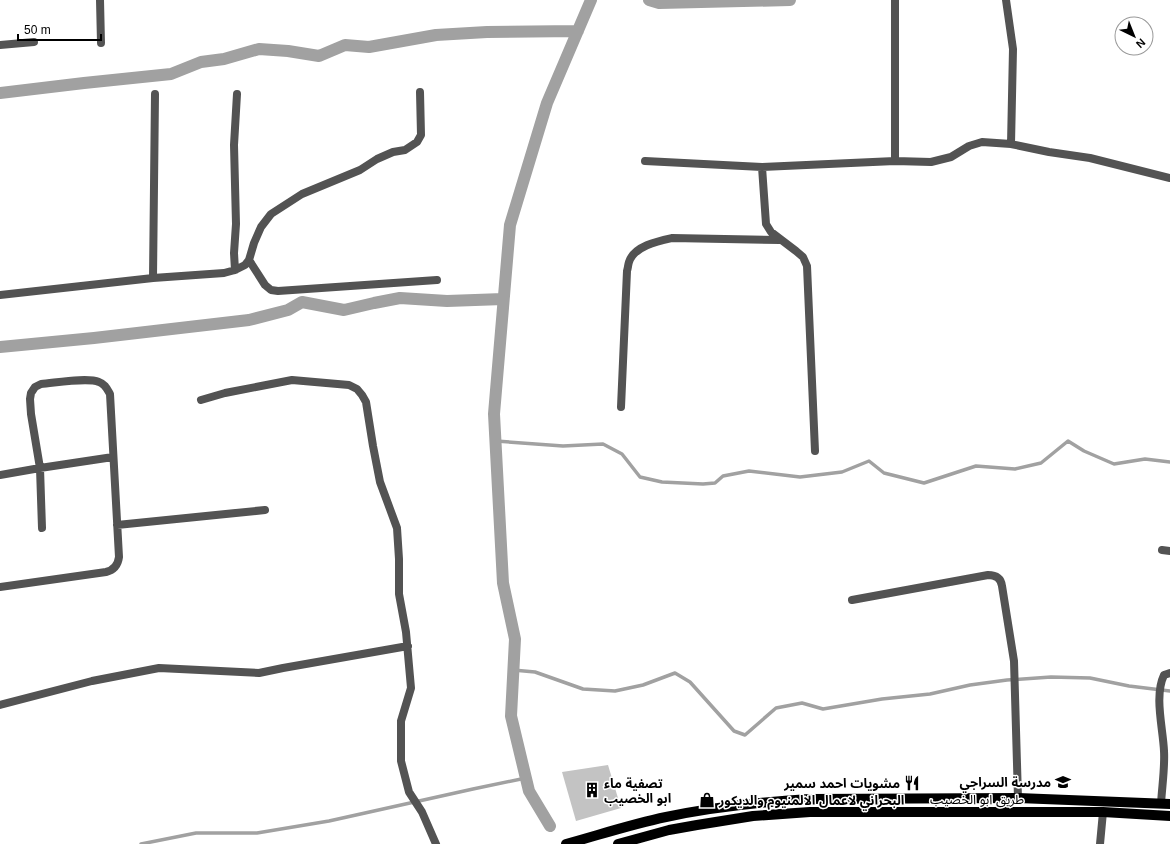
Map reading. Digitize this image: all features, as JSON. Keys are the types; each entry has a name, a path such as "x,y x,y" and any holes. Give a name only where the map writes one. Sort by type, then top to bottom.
{"main road":[{"name":"طريق ابو الخصيب","path":"566,844 665,817 751,803 809,800 1018,798 1165,804"},
{"name":"طريق ابو الخصيب","path":"618,844 669,830 746,817 782,814 838,812 1102,812 1170,816"}],"street":[{"path":"100,0 101,43"},
{"path":"895,0 895,161"},
{"path":"1006,0 1012,49 1013,79 1011,144"},
{"path":"0,45 34,42"},
{"path":"0,295 153,278 224,273 235,270 245,265 249,260 254,243 261,228 271,214 302,194 360,170 377,159 393,152 406,150 417,142 421,135 420,92"},
{"path":"153,278 155,94"},
{"path":"235,270 234,253 236,224 234,145 237,94"},
{"path":"646,161 762,167 895,161 931,162 951,157 969,146 982,142 1011,144 1049,152 1090,158 1170,178"},
{"path":"762,167 766,224 771,232 780,240 800,254 808,266 815,451"},
{"path":"621,407 627,271 629,261 632,256 641,248 658,241 672,238 780,240"},
{"path":"249,260 266,285 271,290 278,291 438,280"},
{"path":"0,587 111,571 118,562 110,394 106,387 99,382 85,380 41,384 35,387 31,393 31,414 40,468 42,528"},
{"path":"201,400 225,393 292,380 349,385 357,389 366,402 380,482 397,528 399,594 408,646 411,688 401,721 401,761 408,792 422,812 436,844"},
{"path":"0,475 113,457"},
{"path":"117,525 265,510"},
{"path":"852,600 988,575 995,575 998,577 1002,583 1014,661 1016,688 1018,798"},
{"path":"0,705 92,681 159,668 259,673 408,646"},
{"path":"1165,804 1164,752 1159,700 1164,675 1170,673"},
{"path":"1100,844 1102,812"}],"building":[{"name":"تصفية ماء ابو الخصيب","path":"608,765 621,808 576,821 562,772"}],"waterway":[{"path":"550,826 529,791 511,716 515,639 503,583 494,414 510,225 547,103 591,0"},
{"path":"649,0 659,3 790,0"},
{"path":"0,93 171,74 201,62 224,59 259,49 288,51 319,56 345,45 369,47 436,35 487,32 578,31"},
{"path":"0,347 249,320 288,310 302,302 344,310 400,298 447,301 503,299"},
{"path":"496,441 563,446 603,444 622,454 640,477 662,482 703,484 715,483 723,476 749,471 800,477 842,472 869,461 884,473 924,483 976,466 1015,469 1041,463 1068,441 1084,451 1114,464 1145,459 1170,462"},
{"path":"513,670 535,672 583,689 615,691 643,685 675,673 690,682 734,731 745,735 776,708 802,703 823,709 882,699 930,694 970,685 1007,680 1051,677 1090,678 1129,686 1170,691"},
{"path":"141,844 196,833 257,833 329,821 526,778"}],"place":[{"name":"مدرسة السراجي","path":"1063,782"},
{"name":"مشويات احمد سمير","path":"912,783"},
{"name":"تصفية ماء ابو الخصيب","path":"592,790"},
{"name":"البحراني لاعمال الالمنيوم والديكور","path":"707,800"}]}
